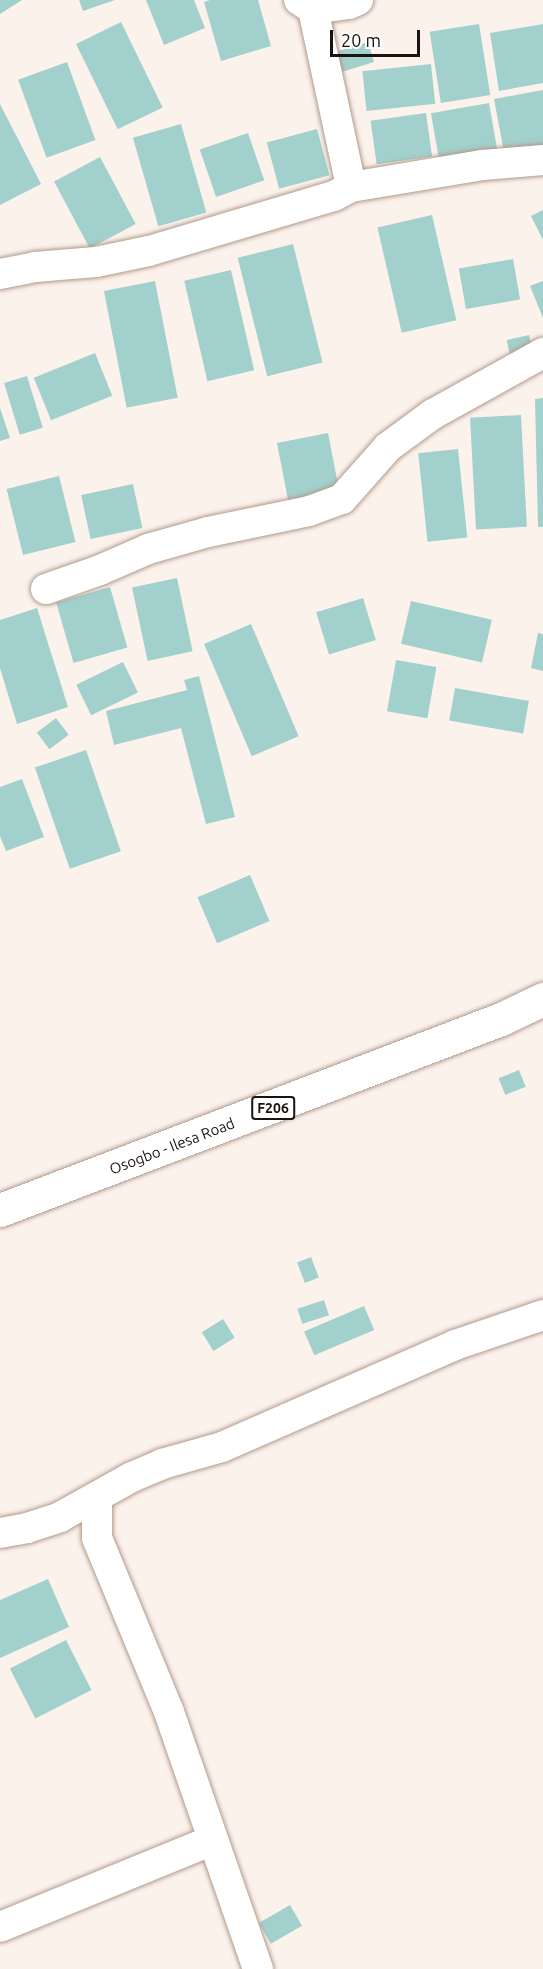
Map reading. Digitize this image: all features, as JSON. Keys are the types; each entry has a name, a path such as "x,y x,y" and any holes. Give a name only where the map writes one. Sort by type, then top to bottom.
{"main road":[{"name":"Osogbo - Ilesa Road","path":"0,1210 501,1019 543,999"}],"street":[{"path":"351,187 306,4 358,0"},
{"path":"0,274 34,267 96,262 149,251 324,199 351,187 483,165 543,160"},
{"path":"46,588 100,570 148,549 208,532 309,512 342,499 388,447 433,414 543,353"},
{"path":"0,1533 60,1517 132,1477 162,1464 222,1447 455,1345 543,1315"},
{"path":"97,1498 97,1538 169,1712 258,1969"},
{"path":"60,1517 97,1538"},
{"path":"0,1927 213,1840"}],"building":[{"path":"0,0 22,0 0,14"},
{"path":"79,0 115,0 83,11"},
{"path":"146,0 194,0 205,28 164,45"},
{"path":"258,0 271,46 221,61 204,2"},
{"path":"121,22 163,107 118,129 76,44"},
{"path":"479,24 490,95 441,103 430,32"},
{"path":"543,24 543,83 499,91 490,33"},
{"path":"368,42 374,62 336,74 330,54"},
{"path":"67,62 95,140 47,158 18,80"},
{"path":"431,64 435,104 367,111 362,71"},
{"path":"543,90 543,145 504,152 494,99"},
{"path":"489,103 498,153 440,163 431,113"},
{"path":"0,104 41,184 0,205"},
{"path":"426,113 432,157 377,164 371,121"},
{"path":"181,124 206,212 158,226 133,138"},
{"path":"317,129 329,175 279,189 267,142"},
{"path":"248,133 264,180 216,197 200,150"},
{"path":"100,157 136,224 90,249 54,181"},
{"path":"543,210 543,240 531,216"},
{"path":"432,215 456,320 402,333 377,228"},
{"path":"293,244 323,362 267,376 238,258"},
{"path":"513,259 520,299 466,309 459,269"},
{"path":"231,270 254,370 207,381 184,281"},
{"path":"155,281 178,398 127,408 104,291"},
{"path":"543,281 543,318 530,286"},
{"path":"529,335 533,352 510,357 507,340"},
{"path":"95,353 112,396 51,420 34,378"},
{"path":"27,376 43,428 20,435 4,383"},
{"path":"543,398 543,527 538,527 535,399"},
{"path":"0,408 10,438 0,441"},
{"path":"521,415 527,527 476,530 470,418"},
{"path":"328,433 340,493 289,503 277,443"},
{"path":"458,449 467,538 428,542 418,453"},
{"path":"59,476 75,542 23,555 7,489"},
{"path":"133,484 142,528 91,539 81,495"},
{"path":"177,578 193,651 148,661 132,588"},
{"path":"110,587 127,648 74,663 56,602"},
{"path":"363,598 376,640 329,654 316,612"},
{"path":"411,601 492,620 482,663 401,644"},
{"path":"37,608 68,707 17,724 0,668 0,620"},
{"path":"251,624 299,736 252,756 204,644"},
{"path":"538,633 543,634 543,671 531,668"},
{"path":"396,660 436,667 427,718 387,711"},
{"path":"123,662 138,693 91,715 76,685"},
{"path":"199,676 235,817 206,824 181,728 114,745 106,711 187,690 184,680"},
{"path":"455,688 529,701 523,734 449,720"},
{"path":"56,718 69,735 49,749 37,732"},
{"path":"86,750 121,851 70,869 35,768"},
{"path":"22,779 44,837 6,851 0,836 0,787"},
{"path":"250,875 270,921 217,943 198,897"},
{"path":"519,1070 526,1087 505,1095 499,1078"},
{"path":"311,1257 319,1278 305,1283 297,1262"},
{"path":"324,1300 329,1315 302,1324 297,1309"},
{"path":"364,1306 374,1330 314,1355 304,1331"},
{"path":"223,1319 235,1338 213,1351 202,1332"},
{"path":"48,1579 69,1627 0,1658 0,1600"},
{"path":"66,1640 91,1690 35,1718 10,1669"},
{"path":"290,1905 302,1926 271,1944 259,1923"}]}
